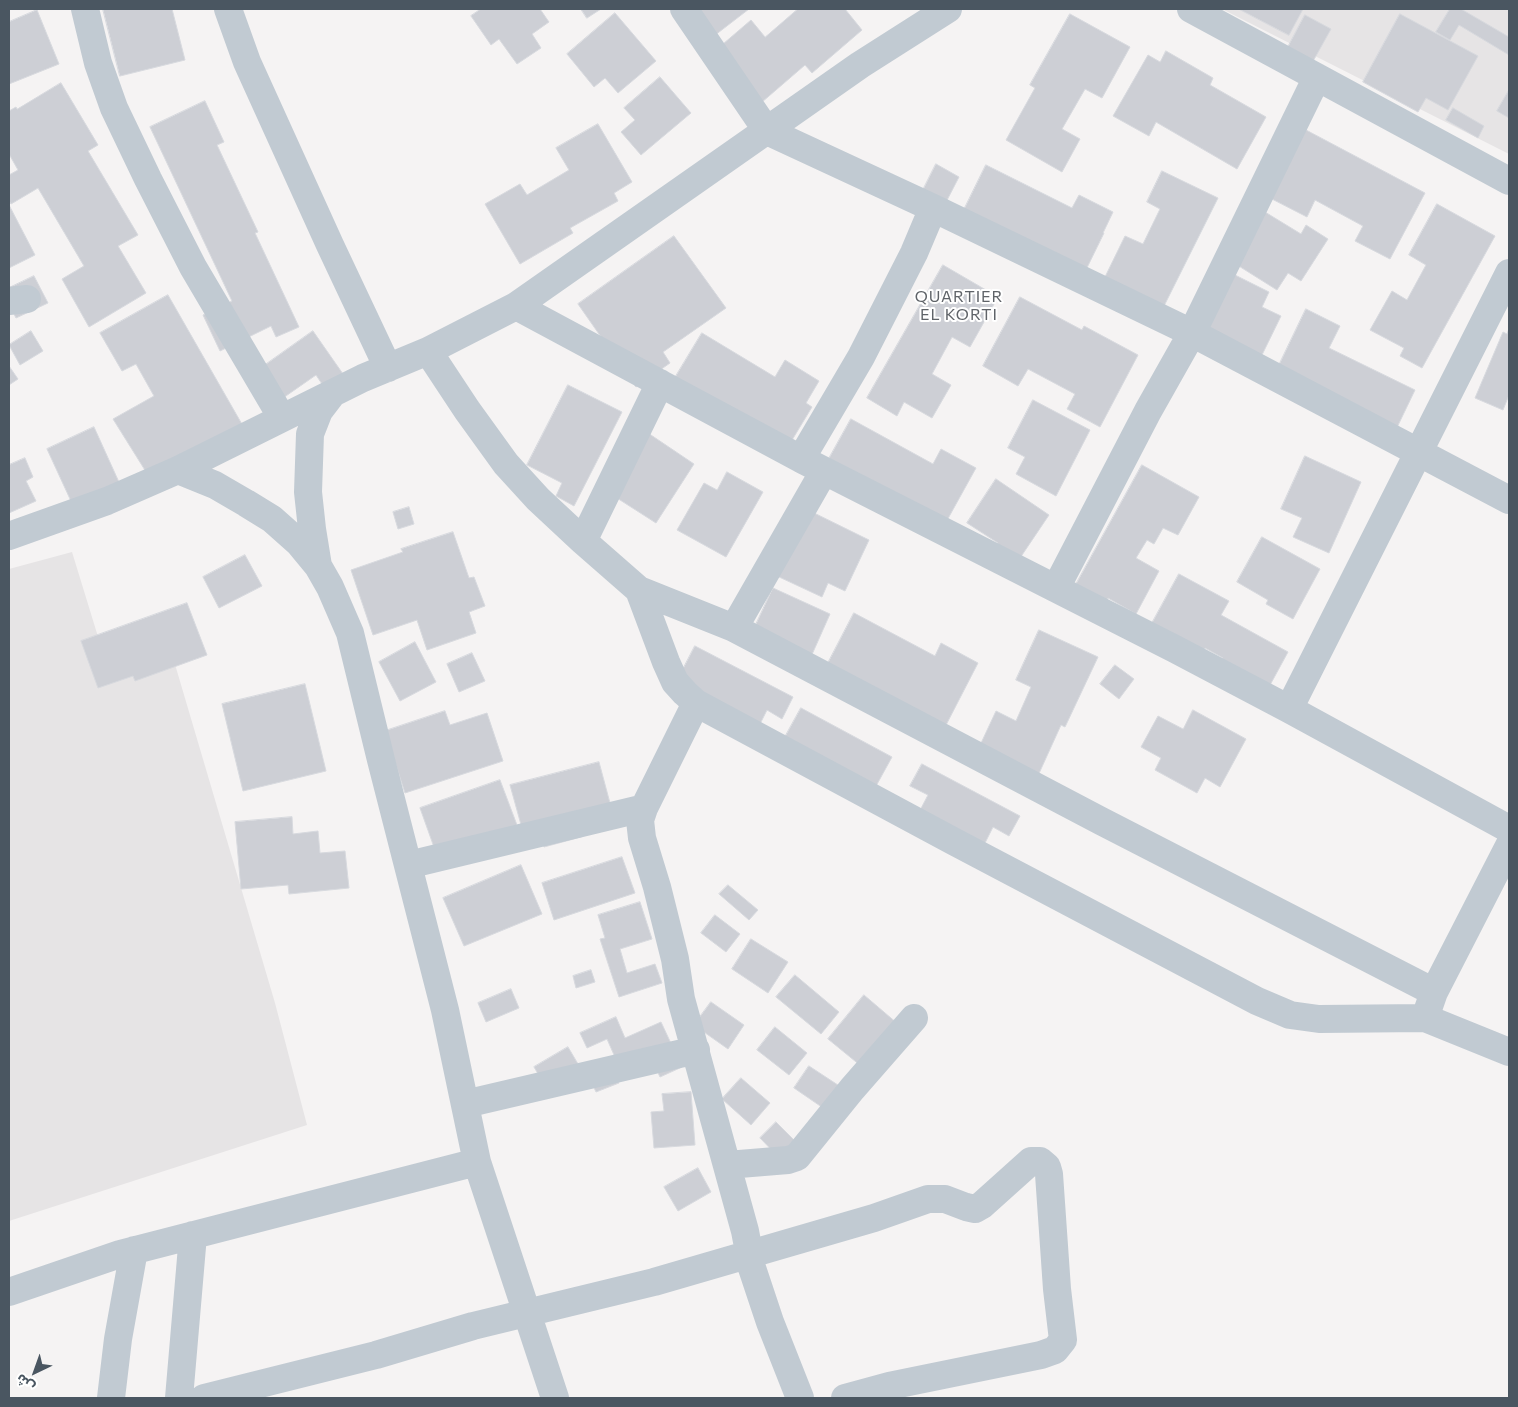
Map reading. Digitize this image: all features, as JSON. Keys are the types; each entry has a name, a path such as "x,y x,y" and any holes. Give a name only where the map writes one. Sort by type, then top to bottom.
{"street":[{"path":"85,9 98,63 114,108 193,268 282,418"},
{"path":"228,9 251,71 388,368"},
{"path":"684,9 767,131 933,208 1192,333 1509,500"},
{"path":"9,536 107,501 178,470 363,378 428,351 516,306 860,65 948,9"},
{"path":"1191,9 1509,181"},
{"path":"1056,588 1148,411 1192,333 1317,77"},
{"path":"734,628 861,357 914,253 933,208"},
{"path":"1288,709 1509,273"},
{"path":"516,306 812,465 1056,588 1288,709 1509,829"},
{"path":"428,351 506,464 538,499 638,590 734,628 1101,821 1434,992"},
{"path":"583,541 660,383"},
{"path":"318,566 308,492 310,434 319,411 332,394"},
{"path":"178,470 215,486 272,519 299,543 318,566 330,587 350,632 445,1010 477,1162 555,1398"},
{"path":"638,590 675,682 696,703 953,841 1282,1012 1318,1019 1424,1018 1509,1052"},
{"path":"696,703 644,808 640,820 642,838 657,887 675,959 681,999 745,1231 752,1268 767,1313 800,1398"},
{"path":"408,864 644,808"},
{"path":"1424,1018 1434,992 1509,846"},
{"path":"727,1165 788,1160 797,1156 914,1018"},
{"path":"465,1104 696,1050"},
{"path":"204,1398 376,1355 473,1326 654,1282 874,1218 928,1198 945,1198 975,1209 982,1206 1032,1161 1040,1161 1047,1167 1049,1174 1057,1289 1063,1340 1055,1350 1041,1355 889,1386 845,1398"},
{"path":"9,1292 134,1250 477,1162"},
{"path":"179,1398 193,1235"},
{"path":"111,1398 118,1339 134,1250"}],"shaded area":[{"path":"1222,9 1509,9 1509,154"},
{"path":"72,552 111,679 174,661 275,1003 307,1125 9,1221 9,569"}],"building":[{"path":"103,9 172,9 185,60 120,76"},
{"path":"481,9 540,9 549,22 532,34 541,48 517,64 499,39 491,45 471,16"},
{"path":"581,9 601,9 587,18"},
{"path":"687,9 749,9 710,39"},
{"path":"798,9 845,9 862,30 812,73 805,65 747,115 709,56 751,20 765,37"},
{"path":"1239,9 1303,9 1289,35"},
{"path":"1450,9 1461,9 1509,37 1509,55 1459,25 1450,40 1436,32"},
{"path":"37,10 59,64 9,84 9,22"},
{"path":"615,13 656,61 618,93 605,78 594,87 567,54"},
{"path":"1070,14 1130,47 1102,98 1085,89 1062,129 1080,139 1062,172 1006,140 1035,88 1030,85"},
{"path":"1400,14 1478,56 1448,110 1426,98 1418,112 1363,82"},
{"path":"1305,15 1331,29 1312,63 1287,49"},
{"path":"1166,51 1213,78 1210,85 1266,117 1237,169 1156,122 1149,136 1113,116 1148,55 1160,62"},
{"path":"660,77 691,113 641,155 621,132 635,120 624,108"},
{"path":"61,83 98,145 88,151 138,235 118,246 146,293 89,327 62,279 84,266 38,188 11,204 9,201 9,175 18,170 9,154 9,111 16,107 17,109"},
{"path":"1509,90 1509,118 1497,111"},
{"path":"205,101 224,142 217,145 258,232 255,233 299,327 276,337 271,326 220,351 203,315 232,301 150,127"},
{"path":"1453,108 1484,126 1478,138 1446,120"},
{"path":"598,124 632,182 614,193 618,201 570,228 573,233 520,264 485,204 520,184 527,195 569,170 556,148"},
{"path":"1306,130 1425,193 1390,259 1355,241 1363,226 1315,200 1307,217 1270,198"},
{"path":"936,164 959,177 944,206 921,194"},
{"path":"986,165 1072,208 1079,195 1113,212 1080,282 958,222"},
{"path":"1162,171 1218,198 1160,314 1104,279 1125,236 1143,244 1160,209 1147,202"},
{"path":"1437,204 1495,236 1422,368 1400,356 1404,348 1370,330 1392,291 1407,300 1426,265 1409,255"},
{"path":"9,205 35,255 9,268"},
{"path":"1265,212 1301,234 1306,225 1328,239 1301,281 1288,273 1277,290 1234,263"},
{"path":"674,236 726,308 663,352 670,363 636,387 578,304"},
{"path":"943,265 998,297 970,347 952,337 932,374 951,385 932,418 904,402 897,416 867,398"},
{"path":"1233,274 1269,292 1262,307 1281,316 1260,359 1202,336"},
{"path":"34,276 48,303 16,318 9,304 9,288"},
{"path":"168,295 243,426 148,475 113,419 154,396 136,364 122,371 100,333"},
{"path":"1020,297 1082,330 1084,326 1138,355 1100,427 1067,409 1075,394 1028,369 1018,386 983,366"},
{"path":"1306,309 1340,326 1329,348 1415,390 1390,442 1270,384"},
{"path":"1509,328 1509,395 1503,410 1475,398 1503,332 1507,334"},
{"path":"31,331 43,351 20,365 9,345"},
{"path":"313,331 343,374 324,387 316,375 273,405 251,375"},
{"path":"702,333 775,377 785,360 819,381 806,403 812,407 783,455 667,391"},
{"path":"9,366 18,379 9,385"},
{"path":"568,385 622,412 574,506 556,496 562,483 527,465"},
{"path":"1033,400 1090,430 1056,496 1016,474 1025,457 1008,448"},
{"path":"851,419 933,464 941,449 976,468 940,533 821,473"},
{"path":"94,427 123,491 76,512 47,449"},
{"path":"645,431 694,464 656,523 606,491"},
{"path":"1305,456 1361,482 1329,553 1293,537 1302,518 1281,509"},
{"path":"25,458 33,477 26,481 36,501 9,513 9,465"},
{"path":"1142,465 1199,497 1178,535 1163,528 1154,544 1147,540 1136,558 1159,571 1136,614 1108,598 1105,605 1074,588"},
{"path":"727,472 763,492 726,557 677,530 704,483 717,490"},
{"path":"996,479 1049,515 1018,561 996,546 998,543 967,523"},
{"path":"409,507 414,524 398,529 393,512"},
{"path":"808,510 869,540 845,591 828,583 822,597 777,576"},
{"path":"453,532 469,578 474,577 485,606 469,612 476,633 427,650 417,620 373,635 351,570 403,552 401,549"},
{"path":"1262,537 1320,569 1293,619 1266,604 1268,600 1237,582"},
{"path":"245,555 262,586 219,608 203,577"},
{"path":"1179,574 1229,601 1221,615 1288,652 1263,698 1215,672 1223,658 1205,648 1196,665 1145,636"},
{"path":"773,588 830,614 810,659 746,646"},
{"path":"187,603 207,655 135,681 133,676 98,688 81,641"},
{"path":"854,613 935,656 941,643 978,663 945,727 826,667"},
{"path":"1039,630 1098,657 1065,727 1061,725 1031,791 975,756 996,711 1016,721 1031,687 1016,680"},
{"path":"415,642 436,682 400,701 379,662"},
{"path":"695,646 793,697 782,719 767,710 755,734 679,677"},
{"path":"472,653 485,681 459,692 447,664"},
{"path":"1115,665 1134,679 1119,699 1100,684"},
{"path":"305,684 326,771 243,791 222,704"},
{"path":"801,708 892,757 870,797 779,748"},
{"path":"1193,710 1246,739 1220,787 1205,778 1197,793 1155,770 1161,758 1141,747 1158,716 1183,729"},
{"path":"445,711 450,725 487,713 503,761 405,793 385,731"},
{"path":"599,762 614,818 581,837 544,847 539,828 523,832 510,785"},
{"path":"922,764 1020,816 1009,836 993,827 981,851 917,816 928,795 910,786"},
{"path":"500,780 520,833 440,864 420,808"},
{"path":"292,817 293,834 318,831 320,853 345,851 349,888 289,894 288,885 241,889 235,822"},
{"path":"622,857 635,893 554,920 542,883"},
{"path":"521,865 542,914 464,946 443,898"},
{"path":"728,885 758,910 749,920 719,894"},
{"path":"640,902 652,939 620,949 627,973 655,964 662,983 619,997 600,939 605,938 598,915"},
{"path":"715,915 740,934 726,952 701,933"},
{"path":"751,939 788,962 768,993 732,969"},
{"path":"591,970 595,982 576,988 573,976"},
{"path":"795,975 839,1012 821,1034 776,997"},
{"path":"511,989 519,1008 486,1022 478,1003"},
{"path":"864,995 898,1024 861,1066 828,1039"},
{"path":"711,1002 744,1025 728,1049 694,1025"},
{"path":"616,1017 625,1038 661,1022 682,1067 660,1077 653,1062 616,1078 619,1083 596,1092 589,1077 618,1064 607,1039 587,1048 580,1033"},
{"path":"775,1027 807,1053 789,1075 757,1050"},
{"path":"568,1047 581,1069 547,1089 534,1067"},
{"path":"809,1066 844,1089 829,1112 794,1088"},
{"path":"741,1078 770,1103 751,1125 722,1099"},
{"path":"691,1092 695,1145 654,1148 651,1112 664,1111 662,1094"},
{"path":"776,1122 801,1147 785,1164 760,1138"},
{"path":"698,1168 711,1192 678,1211 664,1187"}],"district":[{"name":"QUARTIER EL KORTI","path":"959,306"}]}
